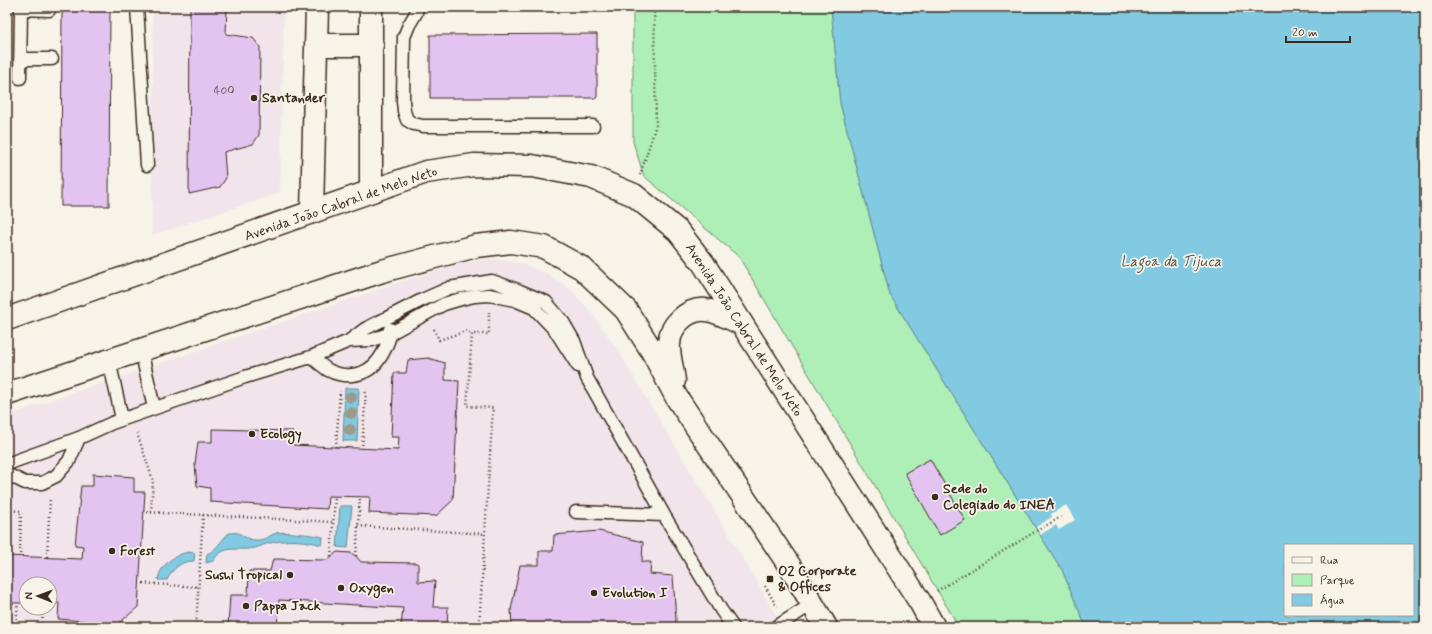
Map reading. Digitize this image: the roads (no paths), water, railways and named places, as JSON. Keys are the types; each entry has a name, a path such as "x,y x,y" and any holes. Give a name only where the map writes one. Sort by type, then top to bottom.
{"street":[{"path":"312,212 317,7"},
{"path":"371,192 372,7"},
{"path":"316,45 372,45"},
{"name":"Avenida João Cabral de Melo Neto","path":"7,319 426,172 474,165 532,166 591,177 634,195 678,231 702,263 742,324 920,602 934,627"},
{"path":"7,394 382,271 476,246 511,242 544,247 582,268 626,310 652,351 677,398 786,562 826,627"},
{"path":"677,398 668,345 672,327 687,313 701,309 717,312 742,324"},
{"path":"7,386 84,360 96,358 109,360"}],"lane":[{"path":"137,7 147,165"},
{"path":"417,7 416,13 404,37 403,101 407,120 414,124 423,126 593,126"},
{"path":"20,78 21,8 49,10"},
{"path":"20,60 52,59"},
{"path":"7,464 78,438 122,419 245,377 311,357 349,340 365,329 449,288 492,281 546,302 563,322 574,340 586,378"},
{"path":"349,340 372,340 391,333 444,304 475,296 489,296 515,300 534,308 555,330 586,378 664,516 720,610 733,627"},
{"path":"311,357 330,371 346,376 360,374 374,367 385,352 391,333 385,319"},
{"path":"141,350 154,408"},
{"path":"109,360 122,419"},
{"path":"7,474 25,483 42,483 56,476 69,462 78,438"},
{"path":"576,512 664,516"},
{"path":"776,627 812,604"}],"water":[{"name":"Lagoa da Tijuca","path":"831,7 1425,7 1425,627 1086,627 1062,570 890,295 840,103"},
{"path":"345,388 359,388 357,441 343,441"},
{"path":"340,506 352,506 348,548 337,547"},
{"path":"229,533 237,533 253,540 263,539 276,533 314,535 323,537 322,545 303,541 289,541 268,543 248,549 231,549 222,552 217,555 213,561 206,563 207,554"},
{"path":"183,553 195,553 194,561 185,562 178,566 167,580 158,580 159,575 168,562"}],"place":[{"name":"Santander","path":"254,98"},
{"name":"Ecology","path":"252,434"},
{"name":"Sede do Colegiado do INEA","path":"935,497"},
{"name":"Forest","path":"112,551"},
{"name":"Sushi Tropical","path":"290,575"},
{"name":"O2 Corporate & Offices","path":"770,579"},
{"name":"Oxygen","path":"341,588"},
{"name":"Evolution I","path":"594,593"},
{"name":"Pappa Jack","path":"246,606"}]}
